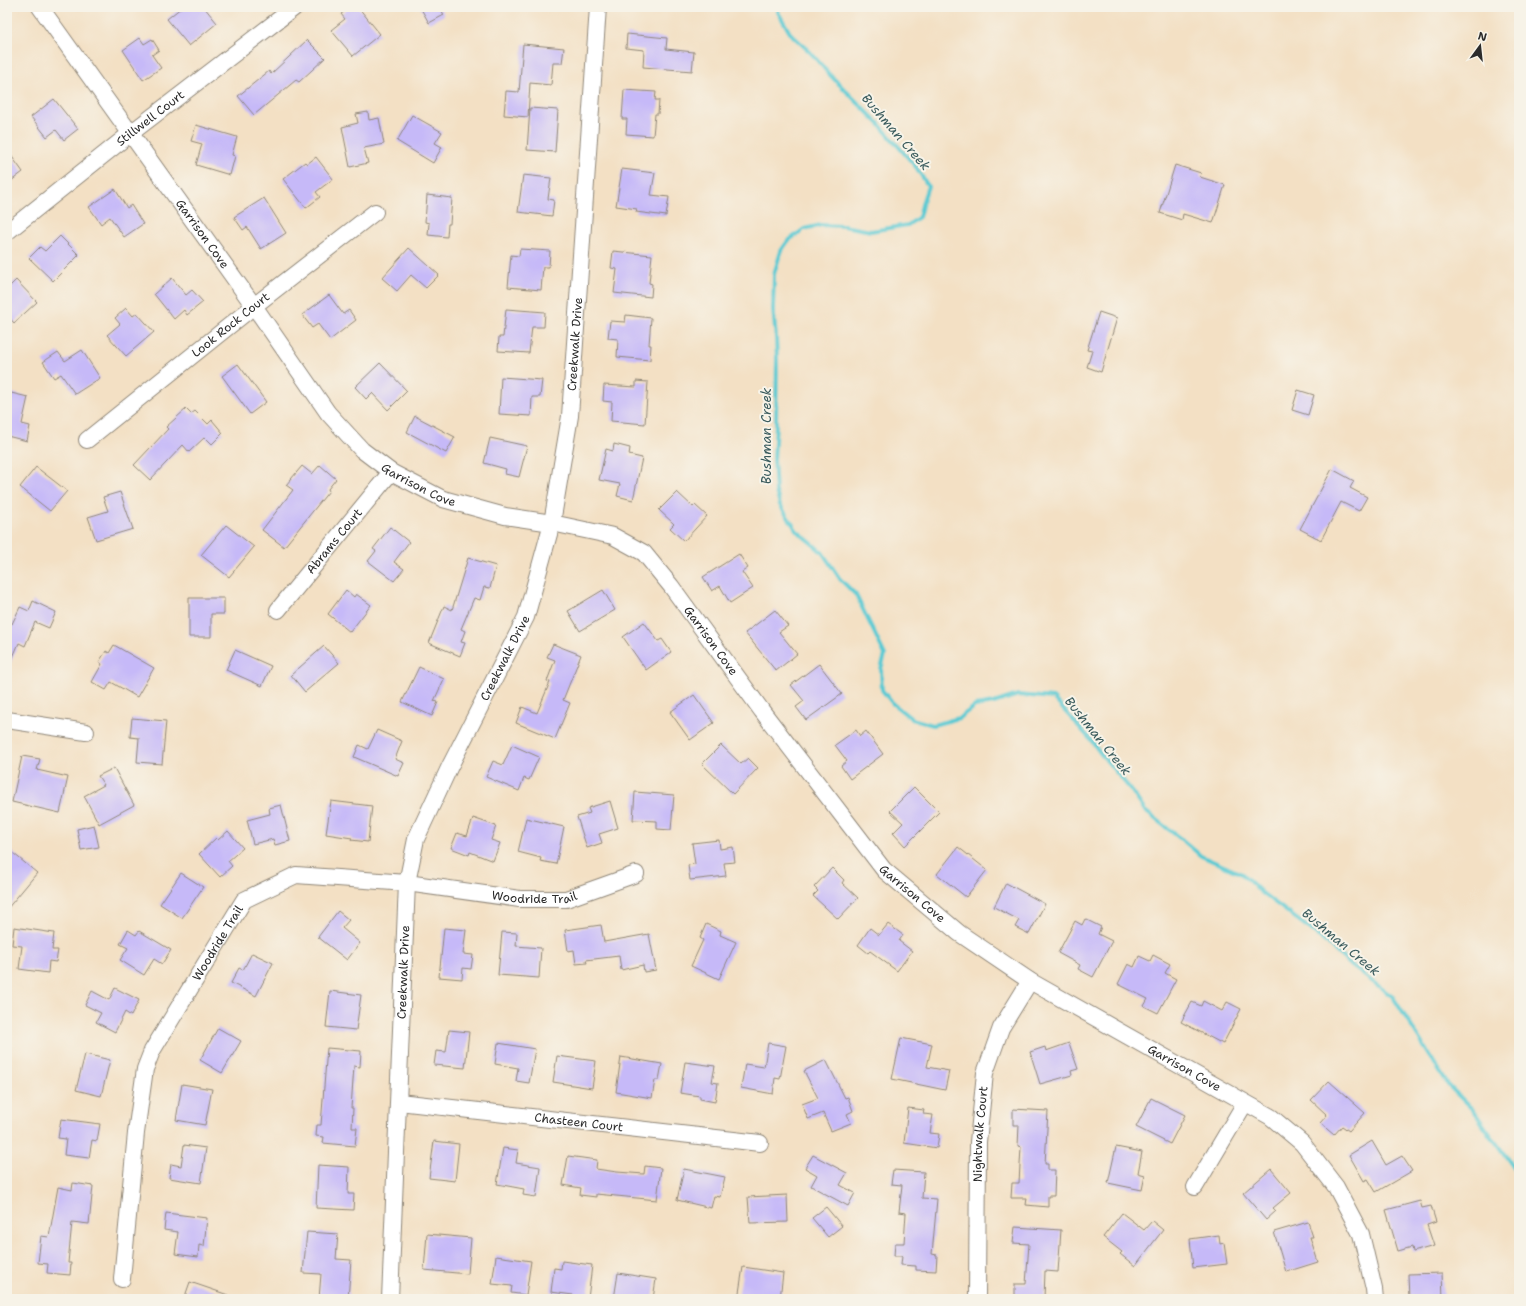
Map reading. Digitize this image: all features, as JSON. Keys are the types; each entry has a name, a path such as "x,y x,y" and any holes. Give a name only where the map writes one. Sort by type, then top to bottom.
{"street":[{"name":"Garrison Cove","path":"40,7 254,306 328,413 362,450 390,472 442,499 505,516 552,523 613,536 644,552 671,586 762,711 884,870 959,933 1030,981 1271,1117 1302,1143 1336,1186 1361,1234 1374,1289 1374,1299"},
{"name":"Stillwell Court","path":"7,232 131,133 296,7"},
{"name":"Creekwalk Drive","path":"390,1299 407,883 416,838 450,766 526,617 552,523 570,416 598,7"},
{"name":"Look Rock Court","path":"87,440 254,306 376,212"},
{"name":"Abrams Court","path":"278,610 390,472"},
{"path":"7,720 86,732"},
{"name":"Woodride Trail","path":"122,1279 136,1133 146,1069 152,1051 244,900 296,875 407,883 520,899 566,899 636,874"},
{"name":"Nightwalk Court","path":"977,1299 978,1142 985,1072 1001,1028 1030,981"},
{"name":"Chasteen Court","path":"398,1102 760,1144"},
{"path":"1195,1187 1245,1103"}],"building":[{"path":"182,7 204,7 217,23 189,46 167,19"},
{"path":"350,7 358,7 380,34 353,56 331,30 345,19 341,14"},
{"path":"420,7 440,7 444,15 429,23"},
{"path":"627,34 667,38 666,49 694,52 692,71 643,67 644,50 626,48"},
{"path":"140,38 144,44 152,39 159,50 152,55 161,68 143,80 123,50"},
{"path":"307,40 325,58 299,82 296,80 254,115 238,96 269,71 271,74"},
{"path":"523,44 564,48 562,63 553,63 551,85 530,83 528,117 504,115 506,91 519,92"},
{"path":"624,90 656,92 655,100 659,100 658,114 655,114 653,136 626,134 627,119 622,119"},
{"path":"54,99 78,129 64,140 56,130 47,137 31,117"},
{"path":"530,108 558,110 555,152 527,150"},
{"path":"368,112 369,120 379,118 384,144 364,148 368,163 350,167 342,127 358,123 356,114"},
{"path":"412,115 442,132 435,143 442,147 433,163 397,141"},
{"path":"196,125 237,137 232,155 235,156 230,175 196,165 202,144 191,141"},
{"path":"7,150 23,172 7,184"},
{"path":"316,157 333,179 316,192 320,197 306,208 283,179 305,162 307,164"},
{"path":"1175,165 1201,173 1200,177 1225,185 1213,223 1183,214 1182,220 1160,213"},
{"path":"622,169 655,173 651,195 669,197 666,216 636,212 637,209 616,206"},
{"path":"523,175 551,178 548,199 554,200 552,216 518,212"},
{"path":"115,189 127,208 131,205 143,224 124,237 110,217 101,224 89,207"},
{"path":"427,195 452,198 450,224 448,224 447,237 428,235 429,223 425,222"},
{"path":"264,198 286,233 261,249 247,227 243,230 234,217"},
{"path":"60,236 79,255 53,281 29,258 40,247 45,251"},
{"path":"409,248 439,275 426,288 411,275 397,291 382,278"},
{"path":"520,249 550,251 549,267 543,267 541,290 508,287 511,255 519,256"},
{"path":"613,251 652,255 649,283 652,284 651,297 614,293 617,269 611,268"},
{"path":"172,278 186,295 192,290 203,302 187,315 184,310 174,319 154,294"},
{"path":"16,280 37,302 14,323 7,315 7,289"},
{"path":"329,295 343,314 349,310 356,320 330,340 318,324 312,328 302,315"},
{"path":"126,308 133,316 137,313 154,332 126,356 107,335 120,324 115,318"},
{"path":"506,309 545,312 544,327 532,327 529,353 498,351 499,337 503,337"},
{"path":"1099,312 1117,318 1101,372 1087,367 1092,351 1087,350"},
{"path":"626,315 651,318 649,345 651,345 650,360 617,357 618,339 608,338 610,321 625,322"},
{"path":"82,350 100,378 75,394 61,374 54,378 43,362 58,352 65,361"},
{"path":"380,363 407,391 388,410 372,393 366,399 355,387"},
{"path":"238,364 266,402 250,414 222,376"},
{"path":"501,377 542,380 540,397 532,397 531,416 499,414"},
{"path":"636,381 648,382 645,424 611,421 612,402 603,401 604,385 636,387"},
{"path":"1298,390 1314,395 1308,415 1292,410"},
{"path":"7,392 28,397 22,424 30,426 27,441 7,436"},
{"path":"186,409 191,414 195,411 208,424 212,420 223,433 212,444 205,437 189,452 183,445 150,480 134,465 168,429 166,427"},
{"path":"415,416 455,437 446,453 407,432"},
{"path":"490,438 527,446 519,477 505,474 506,469 484,463"},
{"path":"614,444 630,448 629,455 642,458 633,500 617,496 620,484 599,480 606,449 613,451"},
{"path":"320,465 336,479 328,489 329,491 284,547 262,530 293,490 286,485 302,466 312,474"},
{"path":"36,467 67,491 50,511 20,487"},
{"path":"1332,469 1354,481 1350,488 1367,497 1359,511 1341,502 1321,540 1300,529"},
{"path":"120,492 133,529 96,540 88,517 108,511 103,497"},
{"path":"677,492 693,507 695,505 707,516 684,541 670,528 674,524 659,510"},
{"path":"226,525 254,547 229,577 201,555"},
{"path":"390,527 409,542 394,562 404,569 394,581 368,561 376,551 373,549"},
{"path":"739,554 748,568 742,572 753,588 730,603 720,586 712,591 703,577"},
{"path":"468,558 496,566 490,588 484,587 480,600 474,598 461,629 465,631 461,642 465,643 460,656 429,643 444,606 452,610"},
{"path":"346,590 354,597 356,594 371,605 350,632 328,614"},
{"path":"603,590 615,610 580,631 568,611"},
{"path":"189,598 224,598 224,614 211,614 211,637 189,637"},
{"path":"33,601 56,612 49,628 35,622 25,646 19,643 7,671 7,622 12,624 20,607 29,611"},
{"path":"775,610 788,626 779,632 797,654 776,671 745,633"},
{"path":"644,622 658,641 662,639 671,652 646,670 623,637"},
{"path":"553,644 581,655 563,700 570,703 555,739 516,723 522,707 537,713 550,682 547,681 555,660 547,657"},
{"path":"114,645 154,668 137,697 111,682 106,690 92,682 102,664 99,662 106,651 109,653"},
{"path":"324,646 339,663 305,692 291,675"},
{"path":"235,650 271,666 262,686 226,670"},
{"path":"819,664 842,694 806,720 796,707 804,701 791,685"},
{"path":"419,667 444,679 434,701 438,702 432,716 402,702"},
{"path":"694,695 714,723 690,740 670,712"},
{"path":"132,718 166,721 162,764 137,762 139,738 130,737"},
{"path":"377,730 402,741 395,759 404,763 398,776 354,757 359,745 368,749"},
{"path":"856,730 860,736 866,731 883,754 850,779 841,766 847,761 835,745"},
{"path":"512,745 539,757 529,780 524,778 519,791 486,777 493,761 503,765"},
{"path":"721,745 741,764 748,758 758,768 733,794 702,764"},
{"path":"22,756 40,759 37,770 68,777 60,813 12,802"},
{"path":"114,768 134,805 99,824 84,796 104,785 98,776"},
{"path":"914,787 939,812 905,846 893,833 903,823 890,811"},
{"path":"635,792 674,795 671,830 657,829 657,821 633,820"},
{"path":"331,801 372,806 368,842 351,840 352,838 326,834"},
{"path":"610,801 618,828 599,834 602,843 587,848 577,817 590,813 588,808"},
{"path":"281,805 290,841 275,845 273,839 253,844 247,820 270,814 269,808"},
{"path":"473,818 496,826 491,840 500,843 493,861 470,852 469,855 451,848 457,833 467,836"},
{"path":"526,818 564,827 556,864 540,861 541,858 518,852"},
{"path":"94,825 99,847 81,850 77,829"},
{"path":"228,831 243,848 228,861 232,866 220,877 199,854 216,838 218,840"},
{"path":"719,840 720,849 733,847 735,862 724,863 726,876 690,880 688,865 695,864 692,843"},
{"path":"958,847 987,870 966,897 937,874"},
{"path":"7,848 37,873 7,909"},
{"path":"832,868 844,880 842,883 858,898 838,919 813,896 818,891 814,887"},
{"path":"181,873 203,887 182,918 160,904"},
{"path":"1006,883 1045,904 1029,934 1015,927 1019,920 994,907"},
{"path":"338,911 349,920 342,928 360,943 347,960 318,937"},
{"path":"1085,919 1101,927 1098,934 1112,941 1093,977 1078,969 1080,965 1058,953 1075,921 1082,925"},
{"path":"706,924 721,931 720,935 736,942 719,979 691,966 703,940 700,938"},
{"path":"888,924 903,935 899,941 912,951 897,971 870,951 868,953 858,945 870,928 879,935"},
{"path":"601,925 604,942 649,934 656,970 644,972 643,965 621,970 619,956 586,960 587,963 576,964 574,950 568,951 565,930"},
{"path":"14,927 54,933 52,950 58,950 56,962 49,961 48,973 19,969 22,946 12,945"},
{"path":"444,928 466,930 463,954 473,955 471,969 463,968 462,979 439,977"},
{"path":"128,930 136,935 139,931 171,950 162,964 154,959 144,975 120,960 128,948 120,944"},
{"path":"502,932 517,933 516,946 541,948 539,978 498,975"},
{"path":"252,953 273,963 256,996 231,983 239,968 243,970"},
{"path":"1153,955 1170,964 1165,973 1176,979 1158,1013 1144,1006 1148,999 1118,984 1128,964 1134,967 1139,956 1150,961"},
{"path":"115,988 139,1000 131,1016 125,1012 115,1032 96,1022 101,1013 85,1005 92,991 109,1000"},
{"path":"330,991 361,995 356,1030 326,1027"},
{"path":"1203,1001 1222,1011 1227,1002 1241,1009 1223,1044 1181,1022 1192,1002 1201,1006"},
{"path":"218,1028 241,1041 222,1073 200,1060"},
{"path":"449,1030 469,1032 465,1068 434,1065 436,1051 446,1052"},
{"path":"901,1038 932,1044 927,1067 949,1071 945,1090 892,1079"},
{"path":"498,1043 535,1049 529,1083 516,1081 518,1068 495,1064"},
{"path":"768,1043 786,1046 780,1079 775,1078 773,1094 741,1088 745,1064 764,1067"},
{"path":"1069,1043 1078,1069 1071,1071 1072,1075 1040,1084 1030,1052 1045,1047 1046,1051"},
{"path":"327,1048 361,1051 360,1067 354,1066 351,1108 353,1108 352,1128 357,1128 355,1146 323,1143 324,1137 316,1136 317,1125 321,1125"},
{"path":"85,1054 110,1060 101,1096 76,1090"},
{"path":"557,1056 596,1061 592,1088 553,1082"},
{"path":"621,1057 662,1064 659,1080 655,1080 652,1098 616,1092"},
{"path":"826,1060 845,1098 848,1097 853,1111 847,1114 851,1123 831,1131 823,1113 808,1119 802,1104 818,1098 804,1071"},
{"path":"685,1062 715,1066 712,1082 718,1083 715,1102 700,1099 700,1096 680,1093"},
{"path":"1329,1081 1365,1113 1349,1131 1342,1126 1334,1135 1320,1123 1327,1115 1311,1100"},
{"path":"182,1084 212,1089 205,1125 176,1120"},
{"path":"1151,1098 1185,1115 1170,1144 1136,1127"},
{"path":"908,1108 924,1110 923,1114 933,1115 930,1133 939,1134 937,1148 904,1143"},
{"path":"1013,1109 1048,1111 1045,1164 1048,1164 1048,1170 1055,1170 1054,1196 1048,1196 1048,1207 1026,1205 1027,1198 1011,1198 1012,1183 1019,1183 1021,1147 1018,1146 1019,1125 1013,1125"},
{"path":"61,1119 100,1124 97,1141 92,1140 89,1158 64,1155 66,1139 58,1138"},
{"path":"434,1141 459,1144 455,1181 429,1178"},
{"path":"1372,1141 1386,1165 1402,1156 1412,1171 1376,1192 1368,1179 1364,1181 1349,1155"},
{"path":"184,1145 206,1148 201,1183 169,1178 171,1164 181,1166"},
{"path":"1116,1147 1142,1152 1138,1173 1145,1175 1142,1190 1108,1183"},
{"path":"503,1148 518,1150 516,1163 540,1167 536,1197 523,1195 524,1189 497,1184"},
{"path":"813,1155 847,1173 840,1185 855,1193 848,1206 811,1186 817,1175 805,1168"},
{"path":"568,1156 597,1160 596,1169 617,1172 644,1174 645,1166 661,1168 657,1200 596,1194 596,1197 580,1195 581,1188 563,1185"},
{"path":"318,1165 349,1167 348,1194 354,1194 353,1210 316,1208"},
{"path":"684,1169 725,1177 720,1197 714,1196 711,1208 677,1200"},
{"path":"1271,1169 1291,1193 1273,1208 1276,1211 1266,1220 1243,1193"},
{"path":"893,1170 924,1172 922,1198 937,1199 932,1254 937,1255 936,1271 916,1270 916,1266 901,1265 902,1256 894,1256 895,1243 904,1243 906,1213 899,1212 902,1185 891,1184"},
{"path":"73,1183 93,1186 89,1224 72,1222 68,1263 71,1263 70,1275 47,1273 48,1264 38,1263 41,1236 49,1237 58,1187 72,1190"},
{"path":"787,1195 788,1222 750,1223 748,1197"},
{"path":"1420,1201 1422,1208 1431,1206 1436,1222 1427,1225 1434,1246 1413,1252 1412,1247 1398,1251 1386,1210"},
{"path":"826,1207 842,1226 828,1237 812,1218"},
{"path":"166,1213 207,1218 204,1246 199,1245 198,1257 175,1254 178,1232 164,1230"},
{"path":"1122,1213 1144,1230 1152,1221 1163,1230 1135,1266 1120,1254 1122,1252 1103,1237"},
{"path":"1308,1222 1313,1237 1310,1237 1318,1262 1286,1272 1274,1232"},
{"path":"1015,1227 1061,1230 1058,1272 1045,1271 1044,1299 1015,1299 1015,1284 1026,1284 1029,1244 1013,1243"},
{"path":"307,1232 338,1234 336,1259 351,1260 348,1299 319,1299 321,1274 303,1273"},
{"path":"427,1234 471,1238 468,1274 424,1270"},
{"path":"1219,1235 1220,1244 1224,1243 1227,1264 1193,1268 1190,1239"},
{"path":"496,1256 531,1261 526,1295 511,1293 512,1286 492,1284"},
{"path":"562,1261 592,1265 588,1299 573,1299 573,1295 551,1292 554,1268 561,1269"},
{"path":"743,1267 783,1273 780,1299 738,1299"},
{"path":"618,1273 656,1279 653,1299 614,1299"},
{"path":"1442,1273 1443,1299 1409,1299 1408,1274"},
{"path":"190,1282 234,1297 234,1299 184,1299"}],"waterway":[{"name":"Bushman Creek","path":"778,7 778,12 790,33 879,124 916,167 928,186 919,217 908,225 871,231 843,226 821,225 804,229 788,241 781,251 774,274 773,309 777,359 774,460 776,492 780,505 797,531 822,552 840,579 856,595 885,655 881,669 882,690 893,704 912,719 933,725 959,718 975,706 994,703 1018,695 1053,698 1091,740 1131,790 1145,811 1201,856 1242,874 1262,893 1314,932 1353,967 1393,997 1448,1085 1473,1110 1519,1175"}]}
